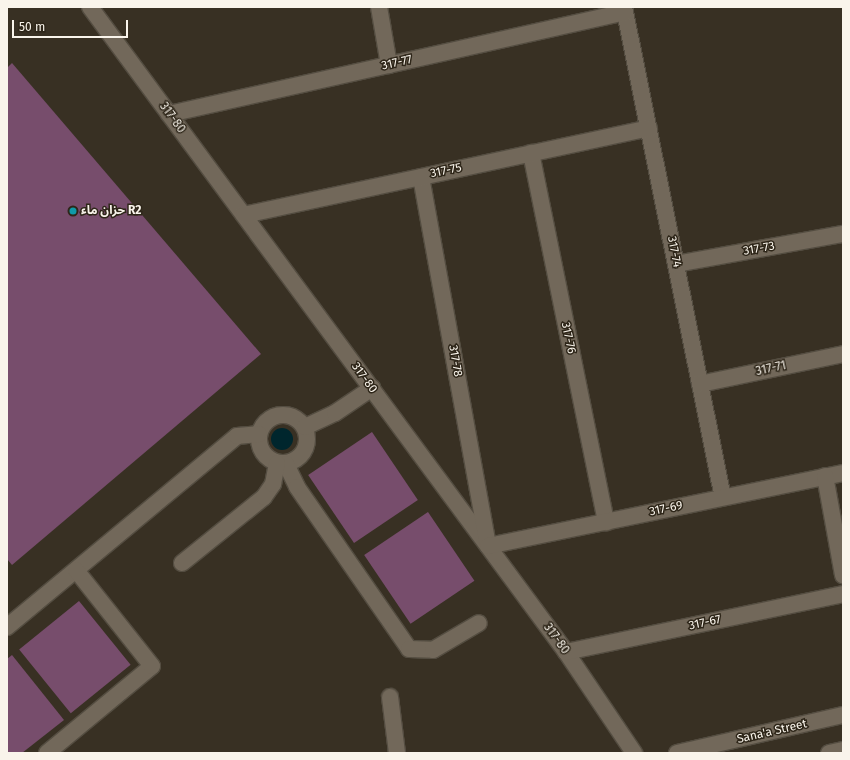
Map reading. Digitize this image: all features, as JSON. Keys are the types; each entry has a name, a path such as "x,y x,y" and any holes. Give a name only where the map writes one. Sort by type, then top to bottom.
{"street":[{"name":"317-80","path":"90,7 566,652 634,753"},
{"path":"379,7 390,65"},
{"name":"317-77","path":"169,114 390,65 625,10"},
{"name":"317-74","path":"625,10 723,498"},
{"name":"317-75","path":"244,215 649,128"},
{"name":"317-76","path":"531,153 606,522"},
{"name":"317-78","path":"421,177 488,546"},
{"name":"317-73","path":"676,264 843,234"},
{"name":"317-71","path":"700,384 843,354"},
{"path":"305,427 335,413 372,388"},
{"path":"281,463 297,459 305,450 308,438 305,427 294,417 279,414 266,421 259,434 260,446 266,457 281,463 409,649 433,650 479,624"},
{"path":"7,627 238,436 259,434"},
{"path":"182,563 264,497 273,484 281,463"},
{"name":"317-69","path":"488,546 843,472"},
{"path":"825,476 843,575"},
{"path":"47,753 152,666 76,570"},
{"name":"317-67","path":"566,652 843,594"},
{"path":"390,697 397,753"},
{"name":"Sana'a Street","path":"677,753 843,715"},
{"path":"829,753 843,750"}],"water":[{"path":"282,428 286,429 292,435 292,443 286,449 282,450 278,449 272,443 271,439 272,435 278,429"}],"building":[{"name":"حزان ماء R2","path":"12,63 261,354 12,565 7,559 7,68"},
{"path":"372,432 418,500 354,543 308,475"},
{"path":"428,512 474,581 411,624 364,555"},
{"path":"79,601 131,665 71,713 19,649"},
{"path":"12,655 64,720 22,753 7,753 7,659"}],"place":[{"name":"حزان ماء R2","path":"73,211"}]}
